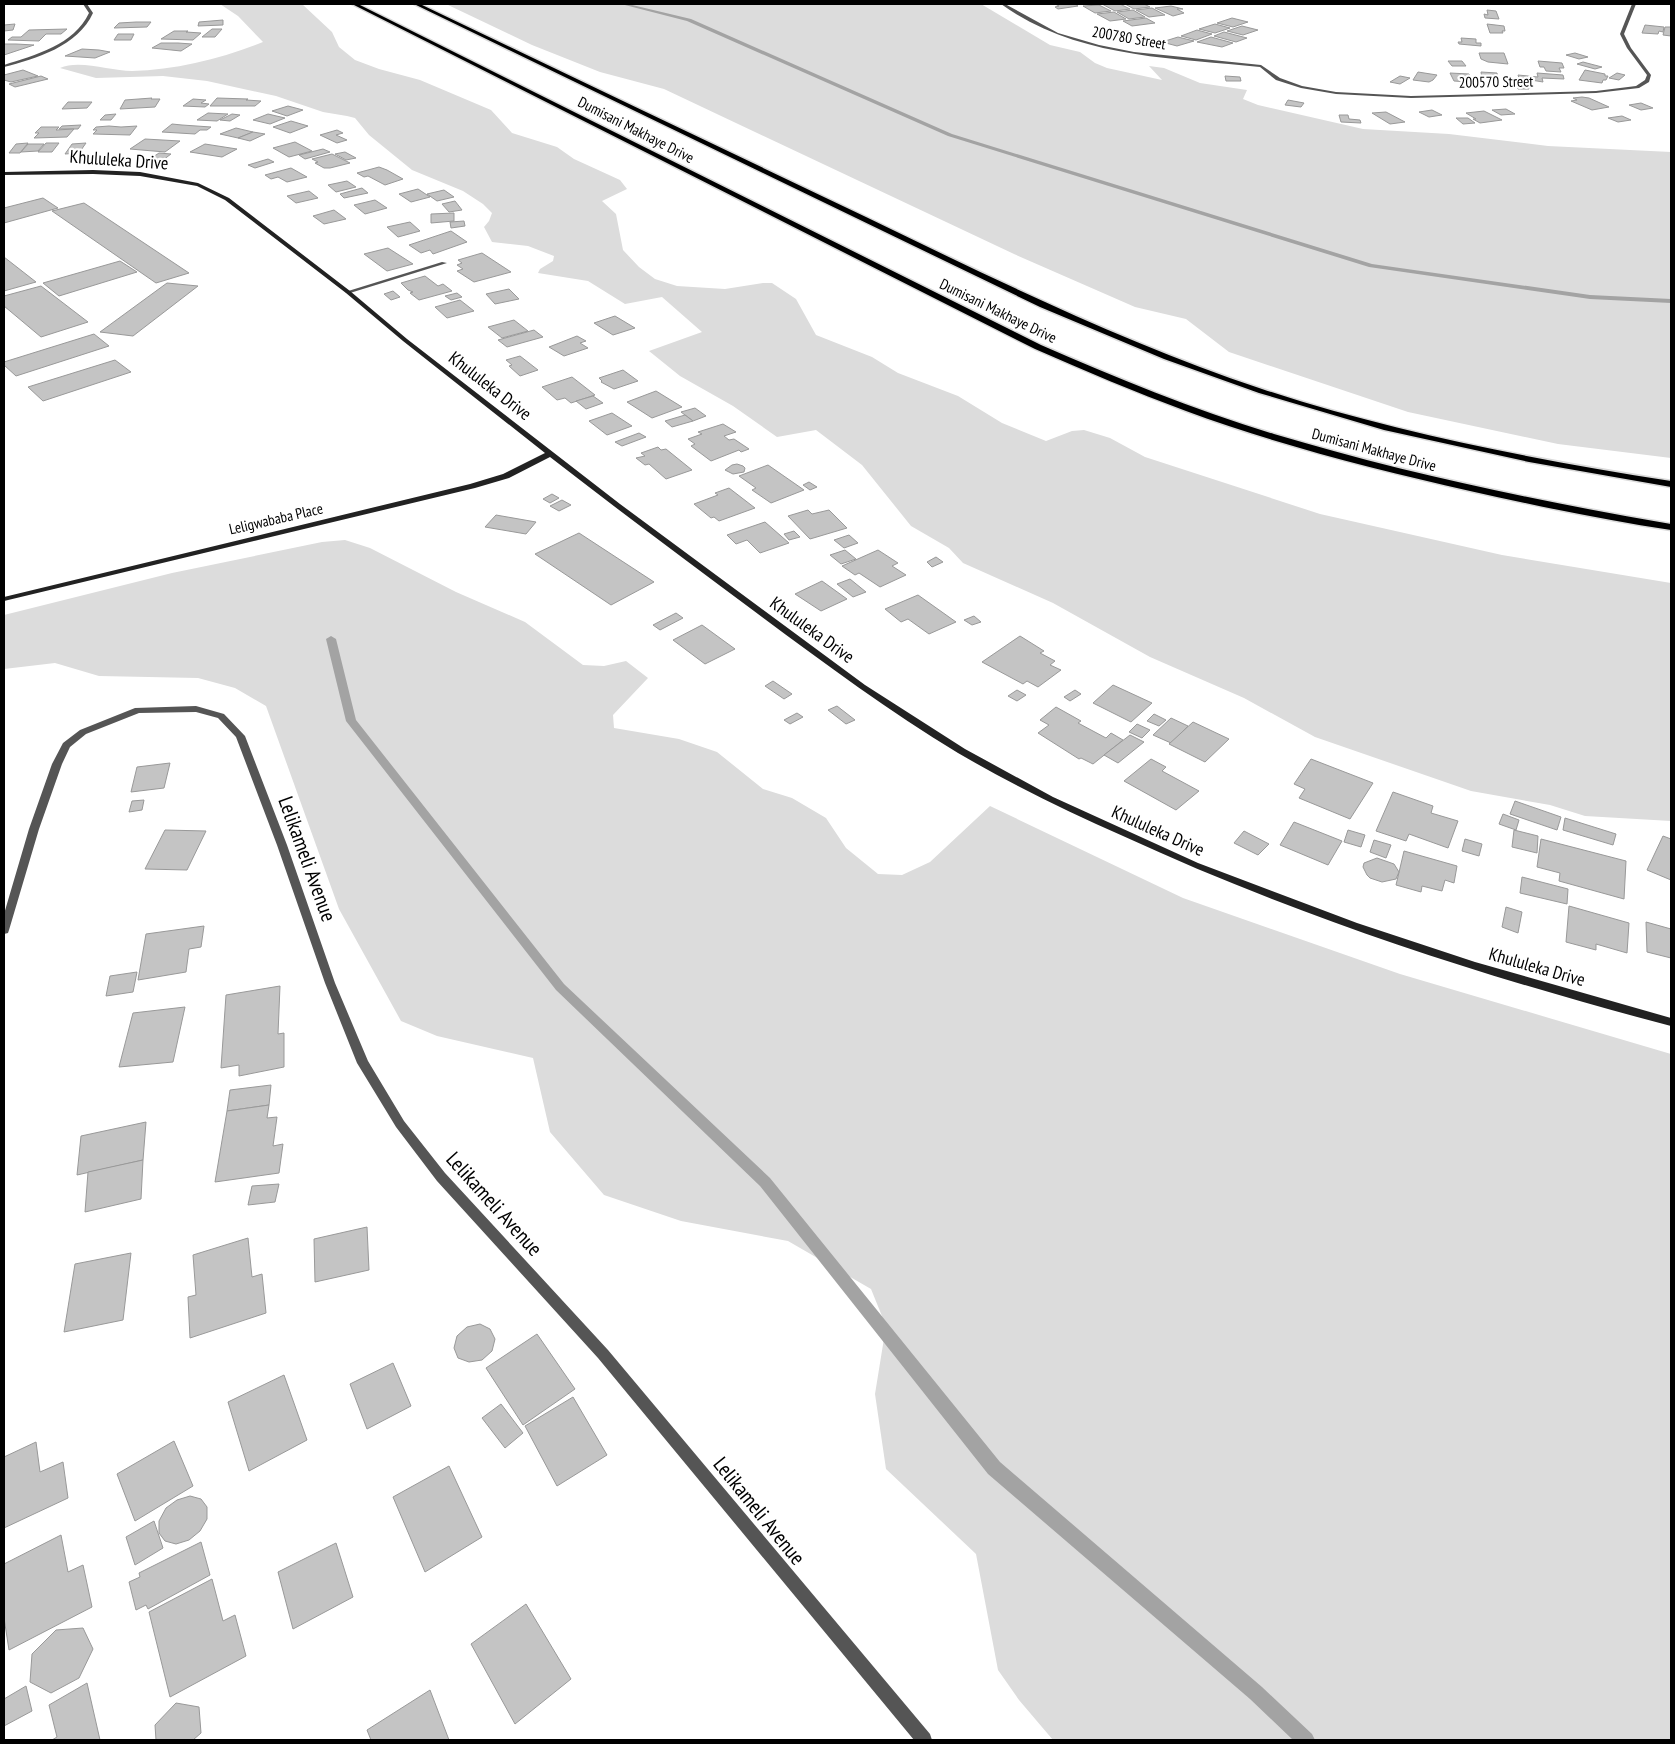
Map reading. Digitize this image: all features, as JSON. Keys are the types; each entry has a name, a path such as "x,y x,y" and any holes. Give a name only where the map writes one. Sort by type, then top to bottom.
{"main road":[{"name":"Dumisani Makhaye Drive","path":"355,4 1038,347 1099,374 1229,422 1355,460 1559,508 1671,527"},
{"name":"Dumisani Makhaye Drive","path":"417,4 1026,298 1144,350 1244,386 1358,420 1509,454 1671,484"}],"street":[{"path":"4,66 46,50 77,33 89,20 91,13 85,4"},
{"name":"200780 Street","path":"1002,4 1057,34 1098,46 1152,56 1261,66"},
{"name":"200570 Street","path":"1261,66 1278,79 1302,87 1364,96 1411,97 1619,90 1642,84 1647,81 1649,75 1629,48 1622,34 1634,4"},
{"name":"Khululeka Drive","path":"4,174 93,172 140,174 198,185 227,199 348,292 550,454 674,549 862,687 962,751 1050,799 1194,865 1353,926 1474,966 1671,1022"},
{"path":"348,292 444,263"},
{"name":"Leligwababa Place","path":"4,599 472,486 506,476 550,454"},
{"name":"Lelikameli Avenue","path":"4,930 34,829 57,764 66,745 83,732 138,710 165,708 196,709 221,716 240,736 282,845 330,984 363,1063 400,1124 441,1177 603,1354 924,1740"}],"shaded area":[{"path":"220,4 302,4 332,32 339,47 355,60 379,69 420,80 491,110 512,133 557,147 574,159 620,180 627,189 602,201 616,214 623,250 639,267 655,279 677,286 725,289 772,283 796,299 816,335 872,357 898,373 958,396 1002,423 1046,441 1072,431 1084,430 1110,438 1145,457 1320,514 1502,555 1671,583 1671,821 1585,816 1550,805 1471,791 1315,737 1244,698 1150,657 1053,603 963,563 949,548 911,526 862,465 816,430 777,437 733,406 680,376 649,351 702,332 662,297 625,304 588,281 538,273 540,269 553,261 554,256 528,246 492,242 484,227 492,213 483,204 463,191 412,170 369,135 355,118 323,112 276,96 207,81 163,76 96,78 60,68 86,65 132,71 182,66 216,58 263,42 238,16"},
{"path":"446,4 981,4 1050,45 1080,52 1095,63 1107,68 1162,80 1149,66 1164,68 1200,83 1247,90 1243,99 1258,105 1363,129 1449,134 1548,146 1671,152 1671,458 1558,444 1408,412 1229,352 1186,319 1135,307 1014,254 664,89 600,72 532,45"},
{"path":"345,540 370,548 456,592 525,622 583,665 604,666 626,661 648,678 613,715 614,728 679,739 717,752 763,789 792,798 826,818 846,848 878,874 902,875 930,862 990,806 1183,898 1400,974 1671,1054 1671,1740 1053,1740 1019,1700 998,1670 976,1554 886,1469 875,1394 886,1326 871,1289 788,1241 681,1221 604,1195 550,1132 533,1058 437,1036 401,1021 339,909 266,706 235,688 198,678 99,676 55,663 4,669 4,615 172,573 322,542"}],"building":[{"path":"1055,4 1075,4 1078,6 1058,9 1055,7 1059,6"},
{"path":"1102,4 1120,4 1130,9 1115,11"},
{"path":"1125,4 1144,4 1150,7 1134,9"},
{"path":"1099,5 1111,11 1095,13 1083,6"},
{"path":"1171,6 1183,9 1177,9 1184,13 1173,16 1155,8"},
{"path":"1152,8 1165,15 1149,17 1136,10"},
{"path":"1133,10 1145,17 1129,19 1117,12"},
{"path":"1487,10 1496,11 1499,19 1485,18 1484,14 1488,15"},
{"path":"1114,12 1126,19 1110,21 1097,14"},
{"path":"1146,18 1155,23 1132,26 1123,21"},
{"path":"1232,18 1248,22 1233,27 1217,23"},
{"path":"223,20 223,25 198,26 199,22"},
{"path":"151,22 147,27 114,28 119,23"},
{"path":"15,24 13,30 4,31 4,25"},
{"path":"1215,24 1230,28 1215,33 1199,29"},
{"path":"1487,24 1504,26 1505,31 1502,31 1503,33 1490,33"},
{"path":"1645,25 1664,27 1663,32 1659,31 1658,34 1642,33"},
{"path":"1242,26 1258,30 1243,35 1227,31"},
{"path":"1665,27 1671,27 1671,36 1663,35"},
{"path":"67,29 61,34 46,34 39,41 8,40 12,37 21,37 29,30"},
{"path":"212,29 222,29 215,37 202,37"},
{"path":"1197,30 1212,34 1196,40 1181,36"},
{"path":"174,31 201,33 193,40 161,39"},
{"path":"1224,32 1247,38 1236,42 1214,36"},
{"path":"118,34 134,34 131,40 114,40"},
{"path":"1178,37 1194,41 1177,46 1162,42"},
{"path":"1211,37 1233,43 1222,47 1197,42"},
{"path":"1461,38 1476,39 1476,43 1481,43 1481,46 1459,44 1458,42 1462,42"},
{"path":"161,43 192,44 181,51 152,48"},
{"path":"4,44 16,44 34,45 4,55"},
{"path":"82,49 110,52 95,58 65,56"},
{"path":"1479,53 1504,53 1508,64 1488,62 1481,59"},
{"path":"1575,53 1588,57 1579,59 1566,55"},
{"path":"1448,61 1462,61 1466,66 1452,66"},
{"path":"1538,61 1562,63 1564,68 1559,68 1561,72 1546,71 1544,67 1540,67"},
{"path":"1583,62 1602,67 1595,69 1577,64"},
{"path":"23,70 38,76 11,82 4,80 4,75"},
{"path":"1585,70 1608,76 1602,83 1579,80"},
{"path":"1418,72 1437,75 1429,82 1413,80"},
{"path":"1481,72 1497,73 1498,79 1482,78"},
{"path":"1450,73 1469,74 1471,78 1467,77 1469,82 1454,81"},
{"path":"1537,73 1563,75 1564,79 1542,78 1543,82 1519,78 1518,75 1538,77"},
{"path":"1617,73 1625,75 1619,80 1609,78"},
{"path":"41,76 48,79 15,87 9,84"},
{"path":"1225,76 1240,77 1241,81 1226,81"},
{"path":"1400,76 1410,78 1400,84 1390,82"},
{"path":"1517,83 1527,84 1529,89 1518,89"},
{"path":"1582,97 1609,107 1592,110 1571,101 1577,100 1573,98"},
{"path":"217,98 261,101 255,106 210,106"},
{"path":"160,99 155,107 120,109 125,100"},
{"path":"193,99 206,100 201,103 209,104 205,107 183,106"},
{"path":"1288,100 1304,103 1301,107 1285,105"},
{"path":"68,102 92,102 87,108 62,109"},
{"path":"1641,103 1653,108 1641,110 1629,105"},
{"path":"288,106 303,110 287,116 272,111"},
{"path":"1506,109 1515,114 1501,115 1492,110"},
{"path":"1432,110 1442,115 1429,117 1419,112"},
{"path":"1484,111 1502,120 1480,123 1466,113"},
{"path":"1386,112 1405,122 1390,124 1372,113"},
{"path":"208,113 228,114 217,121 197,120"},
{"path":"116,114 111,120 100,120 105,115"},
{"path":"232,114 240,115 230,121 220,120"},
{"path":"268,114 285,118 270,124 253,120"},
{"path":"1339,115 1348,115 1349,119 1360,120 1361,123 1341,122"},
{"path":"1622,116 1631,120 1618,122 1608,118"},
{"path":"1456,118 1468,118 1475,123 1463,124"},
{"path":"291,121 308,126 290,133 273,127"},
{"path":"172,124 211,127 207,130 200,130 195,134 162,132"},
{"path":"81,125 78,129 59,129 62,126"},
{"path":"137,126 130,135 93,134 97,130 93,130 96,127"},
{"path":"41,127 59,127 56,130 74,129 67,137 34,138 39,133 35,133"},
{"path":"236,128 253,132 238,138 220,134"},
{"path":"337,130 343,133 336,135 347,140 337,143 320,135"},
{"path":"253,132 265,134 250,141 238,138"},
{"path":"145,139 180,141 165,152 130,149"},
{"path":"295,142 312,151 289,157 273,148"},
{"path":"28,143 20,153 9,153 16,144"},
{"path":"46,143 59,143 52,152 38,152"},
{"path":"86,143 79,153 65,154 72,144"},
{"path":"28,144 44,144 38,151 21,152"},
{"path":"205,144 237,149 222,157 190,152"},
{"path":"323,149 330,152 305,159 299,155"},
{"path":"345,152 356,158 346,160 335,154"},
{"path":"159,153 171,154 163,160 150,159"},
{"path":"332,154 350,163 324,168 312,159"},
{"path":"268,159 274,162 255,168 248,165"},
{"path":"379,167 403,179 385,185 368,176 364,177 357,173"},
{"path":"291,168 307,177 287,182 278,177 271,179 265,175"},
{"path":"347,181 356,187 336,192 328,185"},
{"path":"362,188 368,193 344,198 340,194"},
{"path":"418,189 430,197 411,202 399,194"},
{"path":"444,190 454,197 437,201 427,194"},
{"path":"309,191 318,198 296,203 287,196"},
{"path":"43,198 58,208 4,223 4,208"},
{"path":"375,200 387,208 365,214 354,205"},
{"path":"455,201 462,210 449,212 442,204"},
{"path":"84,203 189,273 156,283 52,211"},
{"path":"334,210 346,219 324,224 313,216"},
{"path":"454,213 454,221 431,223 431,214"},
{"path":"464,221 465,226 451,228 450,222"},
{"path":"410,222 420,231 398,237 387,227"},
{"path":"451,231 467,242 433,254 430,250 421,253 409,245"},
{"path":"388,248 413,264 387,271 364,254"},
{"path":"482,253 511,272 474,282 457,271 463,269 457,265 462,263 458,260"},
{"path":"4,257 36,282 4,291"},
{"path":"120,261 137,272 59,296 43,283"},
{"path":"425,276 438,286 443,284 452,291 419,300 410,293 413,292 401,283"},
{"path":"167,283 198,286 133,336 100,332"},
{"path":"41,286 88,322 41,337 4,306 4,296"},
{"path":"509,289 519,299 495,304 486,294"},
{"path":"393,291 400,297 391,300 384,294"},
{"path":"457,293 462,297 451,300 445,296"},
{"path":"460,300 474,311 447,318 435,307"},
{"path":"615,316 635,328 613,335 594,323"},
{"path":"514,320 528,331 502,338 488,327"},
{"path":"534,330 543,337 507,347 498,340"},
{"path":"94,334 109,346 16,376 4,365 4,362"},
{"path":"577,336 586,341 580,343 588,348 564,356 549,347"},
{"path":"520,356 538,370 520,376 509,366 512,365 506,360"},
{"path":"115,360 131,372 43,401 28,387"},
{"path":"623,370 638,381 614,389 601,382 599,378"},
{"path":"572,377 595,395 571,403 565,398 557,400 542,387"},
{"path":"656,391 682,407 652,418 627,402"},
{"path":"593,396 603,403 586,409 576,401"},
{"path":"695,408 706,416 693,421 681,412"},
{"path":"612,413 632,426 607,435 589,421"},
{"path":"685,415 693,421 672,427 665,421"},
{"path":"723,424 736,432 724,436 729,440 734,439 749,449 741,452 739,450 711,461 691,446 695,444 688,439 702,434 698,432"},
{"path":"639,433 646,437 622,446 615,442"},
{"path":"658,447 661,450 666,449 692,470 666,479 649,464 645,465 636,458 645,456 641,453"},
{"path":"737,464 745,468 744,472 733,474 725,470 732,465"},
{"path":"768,465 804,490 771,503 752,490 756,488 739,476"},
{"path":"809,482 817,487 810,490 803,485"},
{"path":"729,488 755,508 719,521 714,517 711,518 694,504 718,495 715,493"},
{"path":"552,494 559,498 550,503 543,499"},
{"path":"562,500 571,505 559,511 550,506"},
{"path":"808,510 812,514 829,510 847,528 810,539 788,516"},
{"path":"496,515 536,522 526,534 485,527"},
{"path":"765,522 789,543 760,553 747,540 736,544 727,535"},
{"path":"794,531 800,537 789,540 784,534"},
{"path":"579,533 654,582 611,605 535,554"},
{"path":"849,535 858,543 844,548 834,540"},
{"path":"845,550 856,559 841,564 830,555"},
{"path":"878,550 898,563 892,566 906,575 880,587 859,573 855,575 842,566"},
{"path":"936,557 943,562 932,567 927,562"},
{"path":"850,579 866,592 853,597 837,584"},
{"path":"822,581 847,599 821,611 795,594"},
{"path":"918,595 956,622 929,634 908,619 901,622 885,609"},
{"path":"676,613 683,618 660,630 653,625"},
{"path":"974,616 981,622 972,625 964,620"},
{"path":"702,625 735,649 705,664 673,640"},
{"path":"1020,636 1044,651 1040,653 1055,661 1050,665 1061,670 1038,687 1027,681 1023,684 982,662"},
{"path":"773,681 792,694 784,699 765,686"},
{"path":"1113,685 1152,703 1131,722 1093,703"},
{"path":"1017,690 1026,695 1017,701 1008,696"},
{"path":"1075,690 1081,694 1070,701 1064,697"},
{"path":"837,706 855,720 846,724 828,710"},
{"path":"1056,707 1081,721 1078,723 1106,738 1111,733 1123,740 1093,764 1081,758 1079,759 1038,733 1049,725 1040,720"},
{"path":"797,713 803,717 790,724 784,720"},
{"path":"1154,714 1166,720 1159,726 1147,721"},
{"path":"1171,718 1188,726 1171,743 1153,735"},
{"path":"1193,722 1229,739 1205,762 1169,744"},
{"path":"1137,724 1150,730 1142,738 1129,732"},
{"path":"1130,735 1144,742 1118,763 1104,755"},
{"path":"1151,759 1166,767 1162,771 1199,791 1176,810 1124,781"},
{"path":"1311,759 1373,783 1350,819 1299,798 1305,789 1294,784"},
{"path":"170,763 164,788 131,792 137,767"},
{"path":"1393,792 1433,806 1431,813 1458,821 1448,848 1409,834 1406,841 1376,831"},
{"path":"144,800 142,810 129,812 132,801"},
{"path":"1515,801 1561,817 1557,830 1510,814"},
{"path":"1503,814 1519,820 1516,830 1499,824"},
{"path":"1565,818 1616,834 1613,845 1563,830"},
{"path":"1294,822 1342,841 1328,865 1280,845"},
{"path":"165,830 206,831 187,870 145,869"},
{"path":"1348,830 1365,835 1361,847 1344,842"},
{"path":"1514,830 1538,836 1537,853 1512,847"},
{"path":"1244,831 1269,844 1258,855 1234,843"},
{"path":"1663,836 1671,839 1671,880 1647,870"},
{"path":"1465,839 1482,844 1479,856 1462,851"},
{"path":"1541,839 1626,861 1624,899 1559,881 1560,873 1537,867"},
{"path":"1374,840 1391,845 1386,858 1370,852"},
{"path":"1404,851 1457,866 1454,883 1445,880 1442,891 1422,886 1421,892 1396,885"},
{"path":"1377,858 1394,864 1399,872 1396,879 1382,882 1367,875 1363,867 1364,863"},
{"path":"1522,877 1568,889 1567,904 1520,893"},
{"path":"1569,906 1629,923 1627,953 1596,944 1596,950 1566,942"},
{"path":"1506,907 1522,912 1518,933 1502,927"},
{"path":"1646,922 1671,929 1671,958 1647,952"},
{"path":"204,926 201,947 189,949 186,972 138,980 146,934"},
{"path":"137,972 133,992 106,996 110,976"},
{"path":"280,986 278,1034 284,1033 284,1067 239,1076 239,1065 221,1068 226,995"},
{"path":"185,1007 173,1062 119,1067 133,1013"},
{"path":"271,1085 269,1105 227,1111 230,1090"},
{"path":"269,1105 267,1118 277,1117 273,1146 283,1144 279,1173 215,1182 227,1111"},
{"path":"146,1122 143,1160 77,1175 81,1136"},
{"path":"143,1160 141,1199 85,1212 88,1172"},
{"path":"279,1184 275,1202 248,1205 252,1186"},
{"path":"367,1227 369,1270 315,1282 314,1239"},
{"path":"248,1238 252,1277 262,1274 266,1313 190,1338 188,1297 196,1295 193,1255"},
{"path":"131,1253 123,1320 64,1332 75,1264"},
{"path":"480,1324 490,1329 495,1339 492,1351 482,1360 469,1362 458,1358 454,1348 457,1336 467,1327"},
{"path":"537,1334 575,1389 523,1425 486,1368"},
{"path":"393,1363 411,1406 367,1429 350,1384"},
{"path":"284,1375 307,1440 249,1471 228,1402"},
{"path":"573,1397 607,1455 557,1486 525,1426"},
{"path":"501,1404 523,1433 505,1448 482,1418"},
{"path":"174,1441 193,1486 135,1521 117,1474"},
{"path":"36,1442 40,1472 63,1462 68,1498 4,1528 4,1457"},
{"path":"449,1466 482,1537 425,1572 393,1497"},
{"path":"190,1496 201,1499 207,1507 207,1519 200,1531 189,1540 176,1544 165,1541 159,1533 159,1521 166,1508 177,1500"},
{"path":"154,1521 163,1548 135,1565 126,1537"},
{"path":"61,1535 68,1572 83,1565 92,1607 9,1650 4,1618 4,1564"},
{"path":"201,1542 210,1575 148,1609 146,1605 136,1610 129,1582 140,1577 139,1573"},
{"path":"336,1543 353,1597 293,1629 278,1572"},
{"path":"212,1579 223,1621 235,1615 246,1656 170,1697 149,1612"},
{"path":"526,1604 571,1679 515,1724 471,1644"},
{"path":"83,1628 93,1649 79,1678 51,1693 30,1682 32,1654 56,1630"},
{"path":"87,1683 100,1740 52,1740 57,1737 49,1705"},
{"path":"26,1686 32,1711 4,1726 4,1699"},
{"path":"430,1690 449,1740 371,1740 367,1730"},
{"path":"176,1703 199,1707 201,1733 193,1740 156,1740 155,1725"}],"waterway":[{"path":"623,4 689,20 950,135 1371,266 1590,297 1671,301"},
{"path":"331,639 351,721 560,987 765,1182 994,1468 1256,1693 1306,1740"}]}
